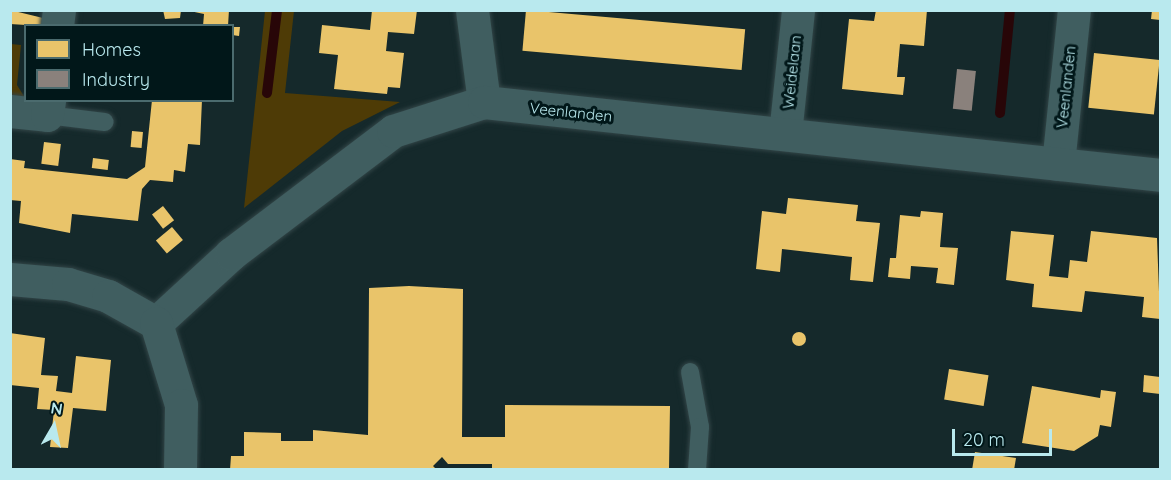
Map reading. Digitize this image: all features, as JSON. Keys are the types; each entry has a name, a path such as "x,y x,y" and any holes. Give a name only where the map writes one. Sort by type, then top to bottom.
{"street":[{"path":"472,10 484,102"},
{"name":"Weidelaan","path":"785,134 798,10"},
{"name":"Veenlanden","path":"1058,164 1074,10"},
{"name":"Veenlanden","path":"156,323 231,254 393,131 484,102 1161,174"},
{"path":"10,111 48,108"},
{"path":"10,279 78,287 156,323 181,405 180,470"}],"lane":[{"path":"48,108 105,122"},
{"path":"690,372 700,427 697,470"}],"shaded area":[{"path":"265,11 294,11 285,93 400,102 342,131 244,208"},
{"path":"11,44 21,45 17,85 24,98 11,96"}],"building: Homes":[{"path":"10,10 43,18 42,24 10,24"},
{"path":"163,10 181,10 180,18 165,19"},
{"path":"185,10 229,10 228,24 203,24 204,14"},
{"path":"372,10 417,10 414,34 388,32 386,51 404,53 400,88 388,87 387,94 334,89 338,55 319,53 322,25 370,30"},
{"path":"526,10 745,29 742,70 522,51"},
{"path":"876,10 927,10 924,46 900,44 897,77 905,77 903,95 842,89 849,19 874,21"},
{"path":"1152,10 1160,10 1160,20 1151,19"},
{"path":"234,27 240,27 239,36 234,35"},
{"path":"1094,53 1160,60 1154,115 1088,108"},
{"path":"152,102 202,102 200,145 188,144 185,172 174,170 173,182 150,180 142,189 138,221 72,214 70,233 19,223 21,201 10,200 10,159 25,161 24,168 127,179 145,167"},
{"path":"132,131 143,132 142,148 131,147"},
{"path":"44,142 61,144 58,166 41,164"},
{"path":"93,158 109,160 108,170 92,168"},
{"path":"788,198 858,205 856,221 880,223 873,282 850,280 852,257 782,249 780,272 756,269 762,211 786,214"},
{"path":"163,206 174,220 163,229 152,215"},
{"path":"921,211 943,213 940,247 958,248 954,285 936,283 938,268 911,266 910,279 888,277 890,258 896,258 900,215 920,217"},
{"path":"172,227 183,240 167,254 156,240"},
{"path":"1011,231 1054,235 1049,276 1068,278 1070,260 1087,262 1091,231 1157,238 1160,319 1142,317 1144,297 1085,291 1082,312 1032,307 1034,284 1006,280"},
{"path":"409,286 463,289 462,437 505,437 505,405 670,406 669,470 492,470 492,464 448,464 442,457 433,466 437,470 230,470 231,456 244,456 244,432 281,433 281,441 313,441 313,430 368,435 369,288"},
{"path":"799,332 804,334 806,339 804,344 799,346 794,344 792,339 794,334"},
{"path":"10,333 45,338 41,375 58,376 56,391 72,393 76,356 111,360 106,411 73,408 68,448 50,447 54,410 37,409 39,388 10,385"},
{"path":"949,369 989,375 984,406 944,400"},
{"path":"1144,375 1160,377 1160,394 1143,392"},
{"path":"1032,386 1100,398 1101,390 1116,392 1111,427 1100,425 1098,436 1074,451 1022,443"},
{"path":"975,452 1016,458 1014,470 972,470"}],"building: Industry":[{"path":"957,69 976,71 972,111 953,109"}],"waterway":[{"path":"267,93 277,10"},
{"path":"1000,113 1010,10"}]}
